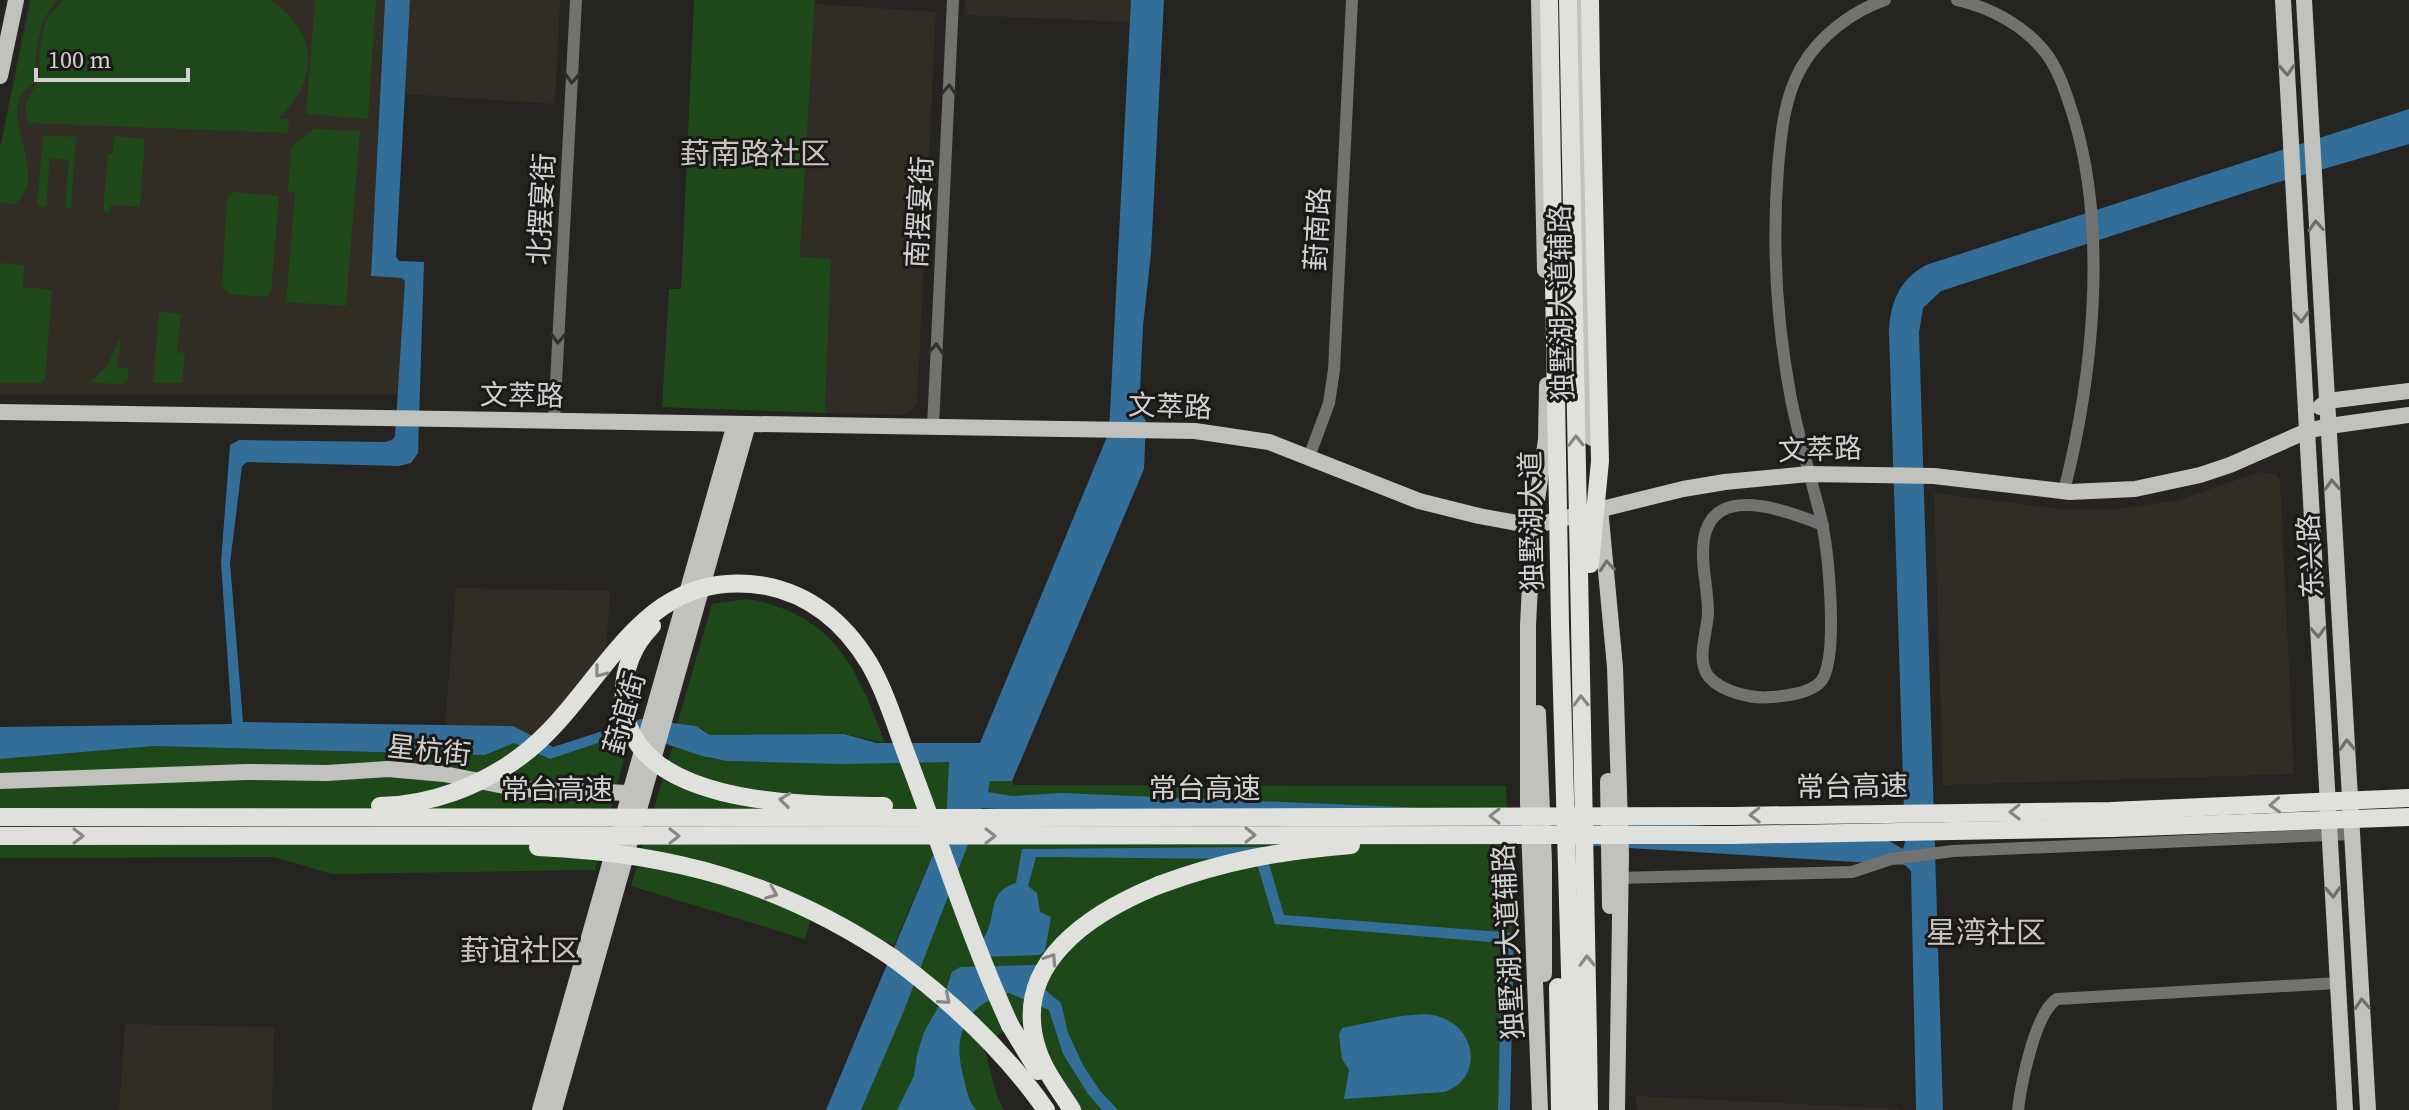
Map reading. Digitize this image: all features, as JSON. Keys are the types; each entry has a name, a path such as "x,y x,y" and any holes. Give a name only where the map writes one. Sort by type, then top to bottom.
{"highway":[{"name":"独墅湖大道","path":"1549,0 1559,481 1580,1040"},
{"name":"独墅湖大道","path":"1576,1 1580,1040"},
{"path":"1576,1 1590,32 1586,65 1600,461 1580,643"},
{"path":"1559,481 1551,606 1560,1110"},
{"path":"0,816 110,810 392,806 431,799 486,778 535,745 574,704 628,636 673,599 691,590 718,584 746,583 775,588 795,594 833,617 869,663 965,915 1002,1034"},
{"path":"1048,1110 1002,1034 957,917 932,847 921,819 916,805 873,688 836,630 812,612 781,598 753,593 720,593 688,602 667,615 644,635 629,662 624,700 625,714 634,736 660,767 700,786 798,802 870,806 914,807 928,807 942,807 957,807 1087,816"},
{"name":"常台高速","path":"0,816 978,818 1991,813 2409,798"},
{"name":"常台高速","path":"0,836 1731,835 2097,829 2409,817"},
{"path":"1072,1110 1040,1058 1033,1033 1038,985 1052,957 1066,940 1097,914 1130,896 1208,868 1281,851 1369,843 1619,842 1731,835"},
{"path":"364,836 630,855 735,879 793,902 862,937 940,994 1002,1034 1072,1110"},
{"path":"1580,1040 1586,1108"}],"main road":[{"path":"0,76 16,0"},
{"name":"独墅湖大道辅路","path":"1539,0 1547,376 1546,440 1533,526 1530,576 1540,1110"},
{"name":"东兴路","path":"2283,0 2345,1110"},
{"name":"东兴路","path":"2304,0 2368,1110"},
{"name":"独墅湖大道辅路","path":"1576,1 1586,65 1589,396 1615,667 1613,811 1617,1110"},
{"path":"2327,401 2409,391"},
{"name":"文萃路","path":"0,412 1195,431 1255,439 1419,501 1533,526 1600,508 1725,482 1809,474 1886,473 2064,491 2108,492 2174,481 2230,465 2273,447 2307,424 2327,401"},
{"path":"2307,424 2329,426 2409,415"},
{"name":"葑谊街","path":"540,1110 741,424"},
{"path":"1546,440 1552,463 1562,480 1600,508"},
{"name":"星杭街","path":"0,781 388,769 444,774 519,789 631,799"},
{"name":"星杭街","path":"0,792 388,780 443,784 518,800 631,799"},
{"name":"葑谊街","path":"554,1110 631,799"},
{"name":"独墅湖大道辅路","path":"1614,854 1620,878 1617,1076"},
{"path":"2341,1050 2364,1049"}],"street":[{"name":"北摆宴街","path":"554,421 576,0"},
{"name":"南摆宴街","path":"933,427 953,0"},
{"name":"葑南路","path":"1309,457 1329,403 1334,370 1352,0"},
{"path":"1823,525 1782,509 1752,506 1722,510 1709,524 1703,545 1708,613 1703,654 1705,670 1713,681 1743,694 1766,698 1809,689 1823,679 1830,618 1829,576 1823,525 1791,399 1780,315 1777,184 1789,98 1808,57 1866,4 1885,0"},
{"path":"1957,0 1998,14 2024,32 2047,54 2062,84 2082,144 2092,206 2092,288 2082,401 2064,491"},
{"path":"1620,878 1852,872 1891,859 1953,851 2352,834"},
{"path":"2018,1110 2023,1081 2044,1014 2057,999 2338,983"}],"shaded area":[{"path":"29,0 385,0 371,276 402,278 405,281 399,395 0,395 0,148"},
{"path":"410,0 560,0 555,104 405,94"},
{"path":"965,0 1131,0 1130,22 964,15"},
{"path":"815,4 936,12 917,404 907,415 825,413 831,260 800,258"},
{"path":"2260,472 2276,474 2280,481 2294,774 1943,785 1934,493 2060,509 2119,509 2178,500"},
{"path":"456,588 610,591 606,649 534,737 445,726"},
{"path":"125,1024 274,1027 272,1110 119,1110"},
{"path":"1636,1096 1898,1109 1898,1110 1637,1110"}],"green space":[{"path":"31,0 57,0 43,20 37,44 35,82 21,95 18,107 28,180 24,193 15,204 0,203 0,148"},
{"path":"63,0 271,0 298,27 308,56 302,87 279,118 289,119 288,133 28,123 25,106 40,76 39,51 45,21"},
{"path":"315,0 376,0 368,119 306,114"},
{"path":"694,0 815,0 800,257 831,259 825,413 662,407 669,289 681,289"},
{"path":"313,129 360,131 346,306 286,302 295,193 288,192 291,148"},
{"path":"43,135 76,137 71,209 65,208 69,160 50,158 46,207 37,206"},
{"path":"114,136 145,139 140,207 111,205 110,212 103,211 108,154 113,154"},
{"path":"232,192 279,196 271,292 266,297 229,294 222,285 227,199"},
{"path":"0,263 24,265 23,287 52,290 45,380 41,383 0,383"},
{"path":"159,312 181,314 177,352 184,353 185,357 182,383 153,383"},
{"path":"121,336 118,367 128,368 129,378 123,384 90,383 107,366"},
{"path":"748,599 778,607 802,618 839,649 864,691 885,743 844,734 710,735 703,729 677,725 712,604"},
{"path":"631,732 595,870 332,874 274,857 0,858 0,759 154,746 485,755 514,743 550,759"},
{"path":"673,745 713,759 747,762 949,762 946,824 894,945 812,915 805,939 631,886"},
{"path":"990,780 1012,781 1014,785 1506,786 1512,932 1503,932 1498,1110 1081,1110 1050,1068 1041,1027 1019,1022 983,1044 997,1096 1004,1110 859,1110 982,808"}],"water":[{"path":"385,0 410,0 396,257 399,261 424,262 418,453 411,463 399,466 247,462 242,466 230,563 243,722 513,726 553,747 640,719 696,726 710,735 844,734 877,743 980,743 1109,432 1131,0 1164,0 1139,411 1146,421 1144,469 1012,781 990,781 988,792 1012,796 1061,793 1403,807 1882,837 1903,849 1889,332 1891,311 1903,285 1926,265 2409,109 2409,144 2272,184 1941,291 1923,308 1919,332 1943,1110 1916,1110 1911,871 1905,865 982,808 903,1013 861,1110 826,1110 946,824 949,762 841,764 727,761 702,756 631,732 550,759 514,743 485,755 154,746 0,759 0,727 232,724 221,562 230,445 239,440 385,442 395,436 405,281 402,278 371,276"},
{"path":"1264,847 1284,915 1514,933 1510,1110 1498,1110 1502,943 1275,924 1258,867 1239,859 1036,857 1028,886 1037,893 1040,912 1051,917 1045,951 1040,955 980,957 975,948 986,934 997,896 1016,883 1022,849"},
{"path":"1040,966 1043,988 1061,1003 1068,1033 1083,1065 1100,1091 1118,1110 1102,1110 1088,1094 1063,1054 1049,1010 1009,993 982,1005 973,1013 961,1034 960,1060 968,1094 976,1110 897,1110 914,1076 924,1032 943,999 952,972 960,967"},
{"path":"1424,1014 1442,1018 1456,1026 1465,1037 1470,1049 1470,1062 1466,1075 1457,1085 1444,1092 1344,1099 1349,1070 1342,1059 1339,1035 1342,1028"}],"district":[{"name":"葑南路社区","path":"755,153"},
{"name":"星湾社区","path":"1986,932"},
{"name":"葑谊社区","path":"520,950"}]}
